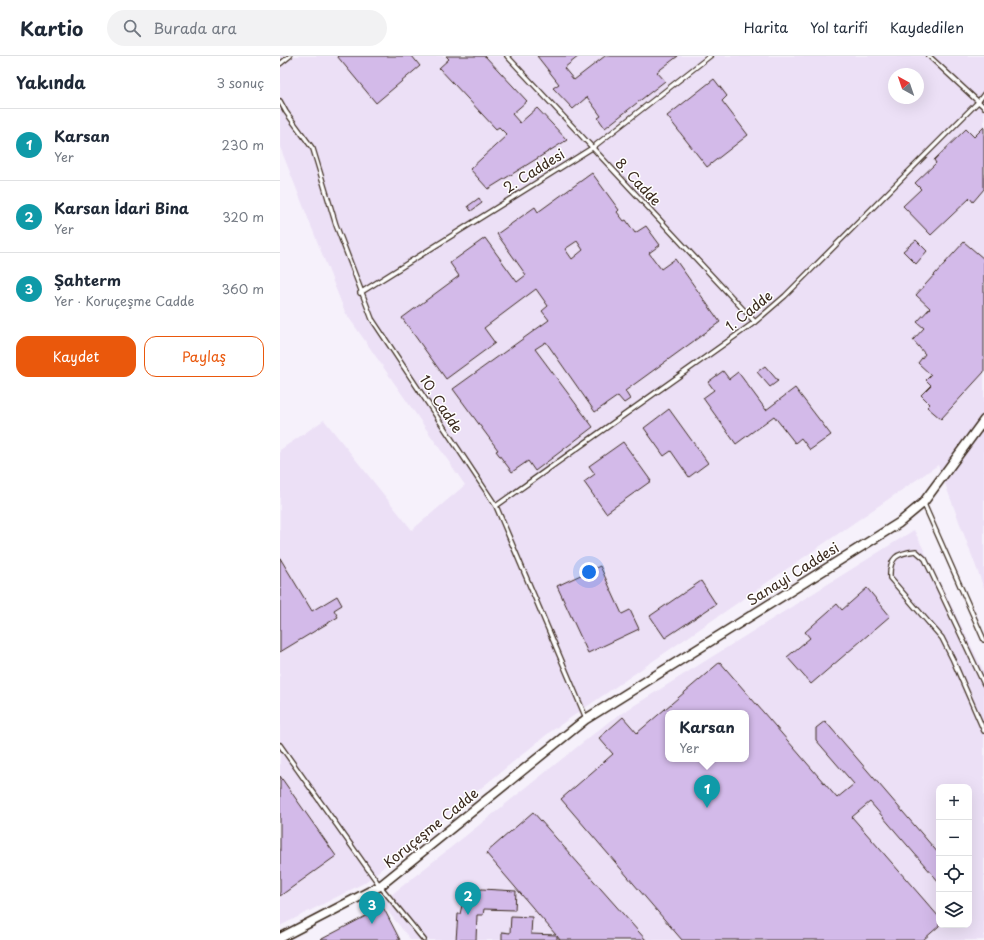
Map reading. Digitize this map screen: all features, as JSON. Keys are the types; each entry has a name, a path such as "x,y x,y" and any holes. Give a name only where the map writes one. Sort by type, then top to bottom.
{"street":[{"name":"Sanayi Caddesi","path":"586,719 899,523 923,503 984,420"},
{"name":"Koruçeşme Cadde","path":"280,938 380,886 586,719"}],"lane":[{"path":"280,64 290,56"},
{"name":"8. Cadde","path":"507,56 755,322"},
{"name":"2. Caddesi","path":"360,293 592,148 710,56"},
{"path":"929,56 984,107"},
{"name":"1. Cadde","path":"496,506 755,322 785,296 978,102 984,94"},
{"name":"10. Cadde","path":"280,101 286,112 313,149 336,225 360,293 372,319 496,506 586,719"},
{"path":"923,503 984,640"},
{"path":"984,684 925,559 916,551 904,552 894,557 890,568 890,578 942,638 984,731"},
{"path":"280,745 380,886 424,940"}],"shaded area":[{"path":"280,56 984,56 984,588 938,465 550,732 364,883 280,926 280,450 324,420 412,530 465,485 345,312 280,147"},
{"path":"914,530 984,672 984,940 411,940 381,903 611,720"}],"building":[{"path":"337,56 412,56 420,66 376,103"},
{"path":"446,56 485,56 527,101 512,114 520,123 537,108 567,140 488,189 470,169 507,135 499,127 496,129 439,68 449,59"},
{"path":"537,56 579,56 564,68 574,80 605,56 678,56 657,72 665,81 605,128 598,118 601,116 587,97 573,109 553,88 559,84"},
{"path":"714,79 727,96 722,101 748,135 707,167 667,116"},
{"path":"984,127 984,189 973,202 970,198 931,235 903,206 921,189 915,183 936,163 934,160 966,129 974,137"},
{"path":"592,173 619,210 617,212 624,221 626,220 635,233 646,226 660,245 649,253 661,269 675,259 720,322 625,391 630,399 624,403 618,396 595,412 546,342 535,349 593,427 535,471 528,461 512,472 496,451 498,450 453,389 549,320 542,311 548,306 536,289 484,328 495,343 446,379 402,318 459,276 450,263 485,238 517,282 526,275 497,234 535,207 538,212","holes":["577,241 583,250 572,259 565,249"]},
{"path":"479,198 482,203 471,211 468,206"},
{"path":"916,240 927,251 916,264 903,251"},
{"path":"964,242 984,259 984,372 941,419 927,407 930,404 921,395 931,385 926,380 931,375 918,363 925,354 913,340 924,328 917,322 930,308 916,295"},
{"path":"765,366 778,381 770,387 757,372"},
{"path":"723,371 729,379 738,372 766,410 795,388 831,435 810,450 801,438 795,443 774,416 736,444 703,398 714,390 708,382"},
{"path":"669,409 708,463 689,477 671,451 664,456 644,428"},
{"path":"623,442 651,481 606,513 584,482 595,474 589,466"},
{"path":"280,558 312,611 337,596 342,605 334,610 338,617 280,652"},
{"path":"600,566 622,614 630,610 639,629 588,653 557,586"},
{"path":"701,581 716,604 665,638 650,616"},
{"path":"867,588 890,616 811,684 787,657 810,638 805,632 837,604 842,610"},
{"path":"720,662 837,798 854,784 816,740 816,728 825,721 936,850 936,879 870,802 852,817 936,914 937,928 923,940 682,940 561,799 613,754 599,738 623,717 637,733"},
{"path":"280,776 336,856 280,896"},
{"path":"533,812 646,940 560,940 557,936 557,940 502,940 502,932 510,933 511,916 532,917 531,934 556,935 486,853"},
{"path":"482,889 516,891 515,910 484,909 483,915 477,915 476,940 456,940 458,914 460,914 463,901 469,893"},
{"path":"383,907 400,940 320,940"}],"place":[{"name":"Karsan","path":"707,808"},
{"name":"Karsan İdari Bina","path":"468,915"},
{"name":"Şahterm","path":"372,924"}]}
